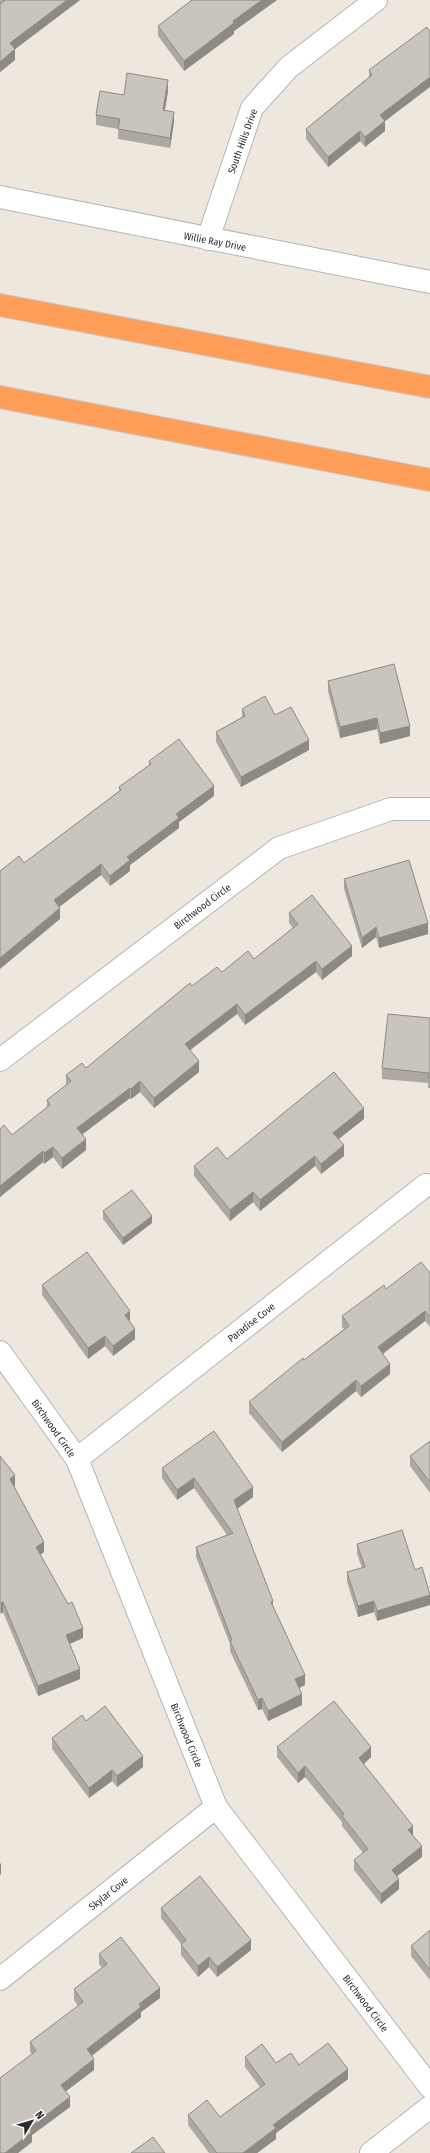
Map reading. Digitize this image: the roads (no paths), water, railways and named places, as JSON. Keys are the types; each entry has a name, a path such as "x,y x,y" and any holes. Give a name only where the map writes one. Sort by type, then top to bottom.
{"highway":[{"path":"0,305 430,387"},
{"path":"0,397 430,480"}],"street":[{"name":"South Hills Drive","path":"208,239 252,108 289,67 376,0"},
{"name":"Willie Ray Drive","path":"0,197 430,282"},
{"name":"Birchwood Circle","path":"0,1060 279,848 391,809 430,809"},
{"name":"Paradise Cove","path":"77,1460 426,1185"},
{"name":"Birchwood Circle","path":"0,1352 77,1460 216,1807 430,2087"},
{"name":"Skylar Cove","path":"0,1979 216,1807"},
{"path":"371,2153 430,2107"}]}
